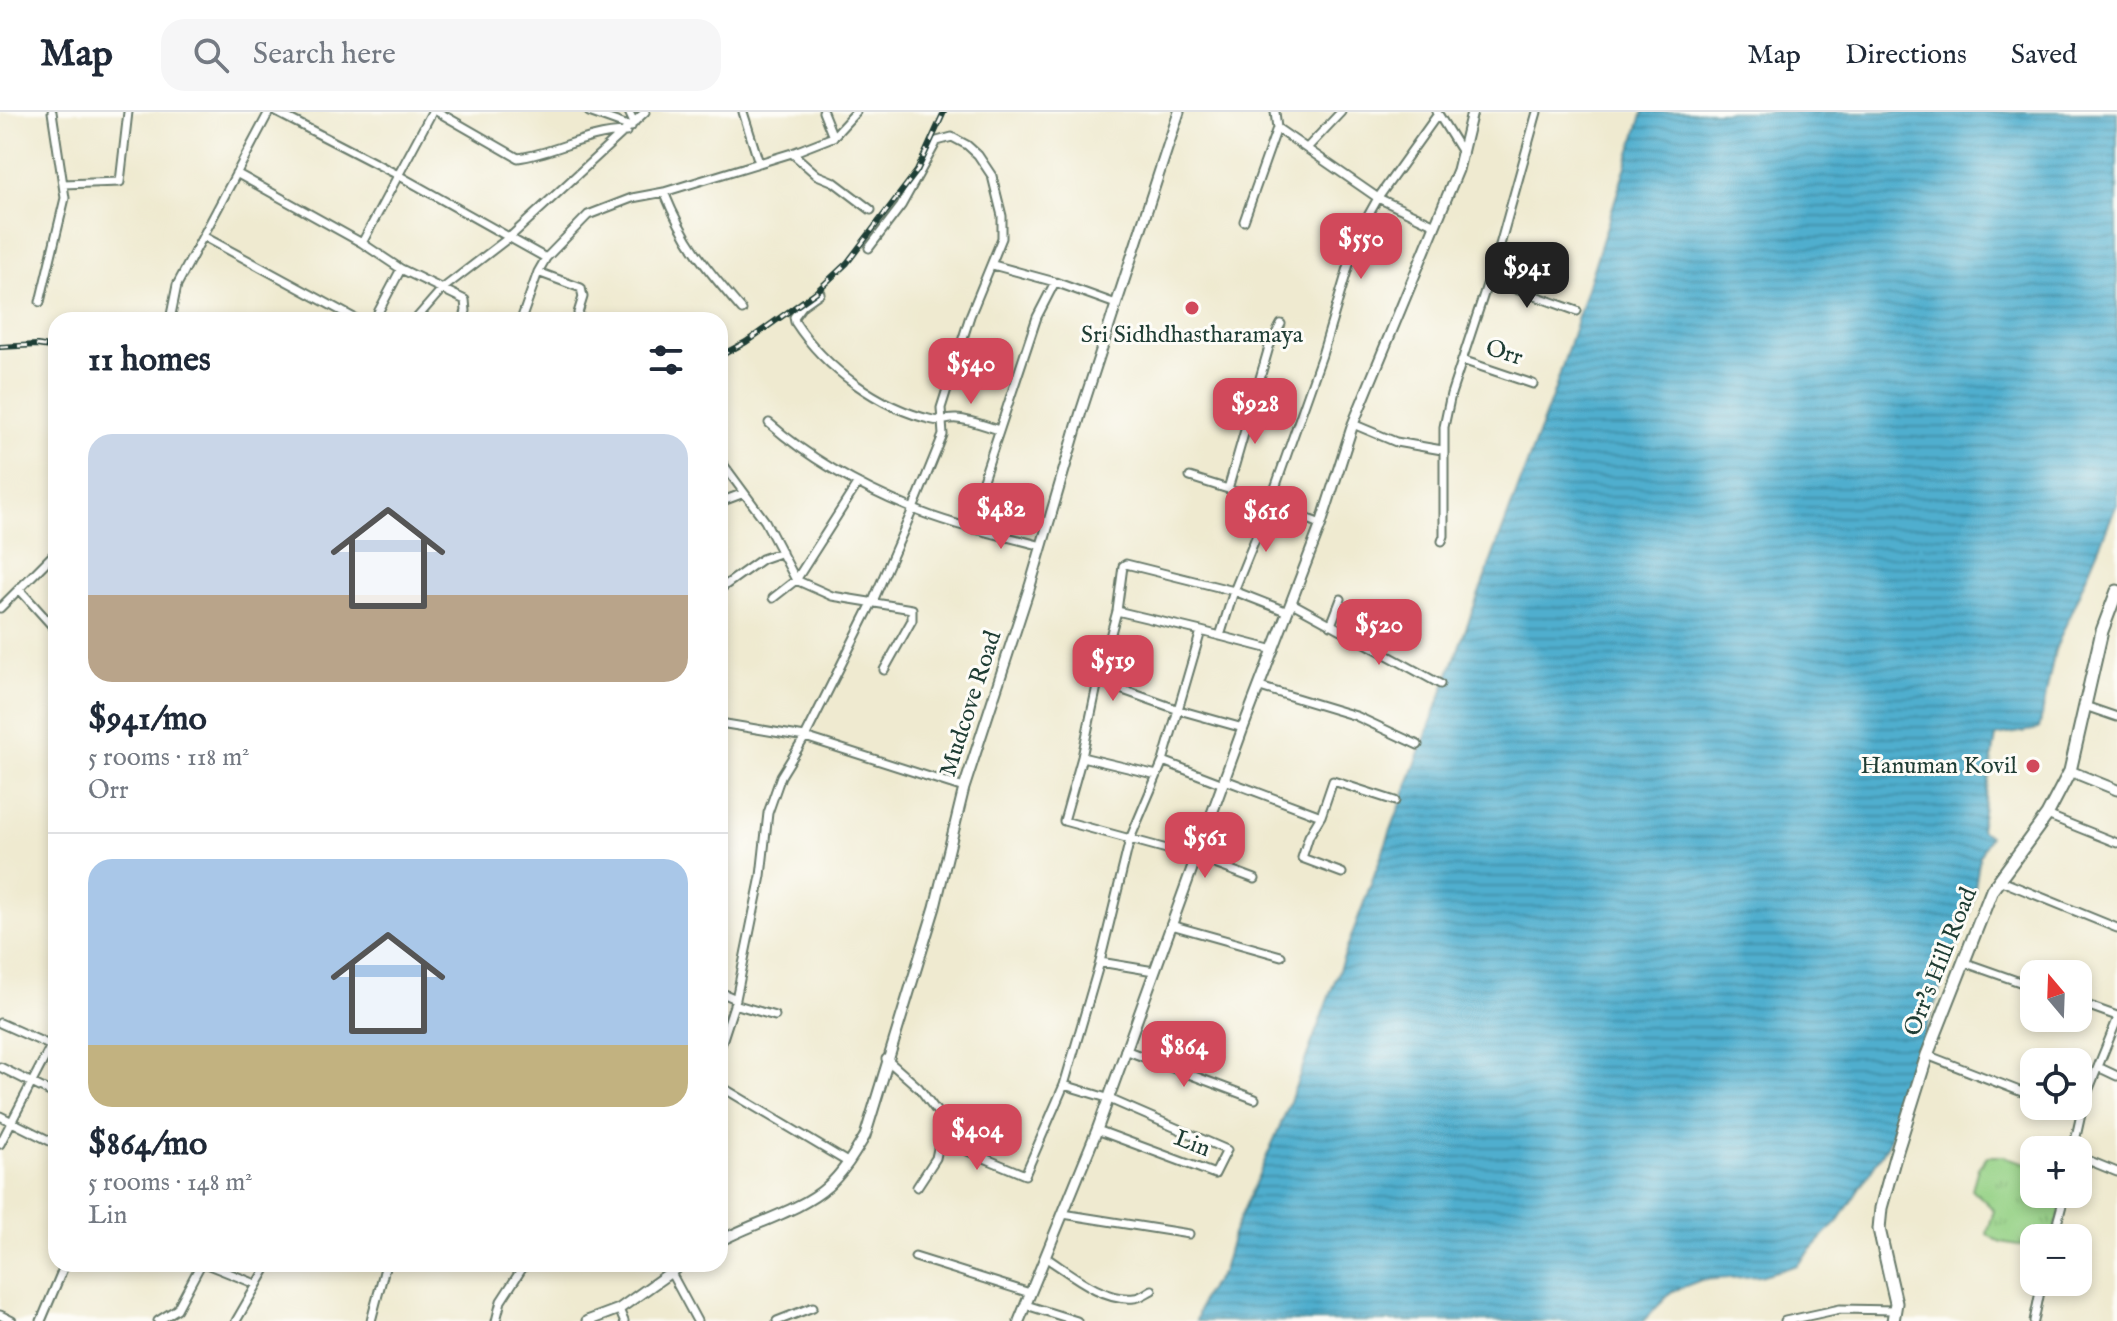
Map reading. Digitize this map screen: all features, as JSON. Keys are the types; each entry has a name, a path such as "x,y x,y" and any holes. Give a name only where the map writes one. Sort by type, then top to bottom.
{"main road":[{"name":"Orr’s Hill Road","path":"1894,1315 1896,1303 1879,1229 1881,1208 1927,1055 1992,890 2047,815 2070,771 2102,631 2114,606 2117,591"}],"street":[{"path":"40,302 65,198 52,112"},
{"path":"63,184 120,182 128,112"},
{"path":"172,312 177,285 269,112"},
{"path":"276,112 511,236 546,258"},
{"path":"362,243 432,112"},
{"path":"438,112 518,158 630,127"},
{"path":"589,112 630,127"},
{"path":"629,112 630,127"},
{"path":"422,312 442,289 511,236 645,112"},
{"path":"743,112 759,163"},
{"path":"823,112 833,137"},
{"path":"524,312 546,258 588,215 632,198 664,192 792,153 833,137 856,112"},
{"name":"Mudcove Road","path":"728,1237 770,1219 826,1188 849,1163 865,1136 886,1059 935,907 964,788 1042,546 1081,412 1179,112"},
{"path":"1244,221 1277,128 1275,112"},
{"path":"1307,148 1341,112"},
{"path":"1019,1321 1097,1130 1243,728 1321,524 1353,424 1463,154 1472,112"},
{"path":"1442,541 1442,450 1446,416 1537,112"},
{"path":"1220,636 1322,355 1358,234 1378,198 1437,113 1463,154"},
{"path":"1277,128 1378,198 1435,225"},
{"path":"728,1023 761,876 768,813 781,776 805,737 873,601 913,509 943,435 942,403 970,316 993,265 1003,228 992,176 978,155 952,137 937,141 901,206 869,248"},
{"path":"792,153 809,169 834,182 871,210"},
{"path":"236,173 362,243 401,269 465,300 466,312"},
{"path":"664,192 700,262 742,310"},
{"path":"203,236 343,312"},
{"path":"993,265 1055,282 1116,304"},
{"path":"378,312 401,269"},
{"path":"538,272 581,288 583,297 578,312"},
{"path":"1488,279 1577,311"},
{"path":"968,525 1037,317 1055,282"},
{"path":"820,293 803,305 794,317 796,324 844,375 872,395 918,415 943,421 958,419 999,430"},
{"path":"1228,489 1264,361 1281,324"},
{"name":"Orr","path":"1462,360 1533,384"},
{"path":"769,423 797,447 858,483 913,509 1042,546"},
{"path":"1353,424 1396,442 1442,450"},
{"path":"728,471 765,521 796,580 832,596 912,609 914,614 884,670"},
{"path":"1190,477 1321,524"},
{"path":"773,598 796,580 858,483"},
{"path":"728,499 744,493"},
{"path":"728,583 762,559 782,552"},
{"path":"0,608 48,560"},
{"path":"1255,879 1196,857 1064,821 1117,611 1125,564 1290,608 1331,625 1440,684"},
{"path":"19,589 48,621"},
{"path":"0,590 7,600"},
{"path":"1331,625 1341,599"},
{"path":"1117,611 1274,650"},
{"path":"941,1140 1025,1175 1064,1085 1100,962 1130,839 1163,761 1201,631"},
{"path":"1098,681 1179,710 1243,728"},
{"path":"1260,687 1356,716 1418,745"},
{"path":"2085,706 2117,717"},
{"path":"728,724 805,737 964,788"},
{"path":"1082,757 1157,775"},
{"path":"1163,761 1321,816"},
{"path":"2070,771 2117,790"},
{"path":"1342,873 1302,858 1333,781 1395,801"},
{"path":"2047,815 2117,843"},
{"path":"1999,880 2117,928"},
{"path":"1171,925 1281,956"},
{"path":"1100,962 1154,971"},
{"path":"1963,962 2020,982"},
{"path":"728,997 775,1016"},
{"path":"2076,1136 2084,1101 2117,1018 2092,1008"},
{"path":"0,1023 48,1044"},
{"path":"1125,1050 1255,1099"},
{"path":"0,1144 48,1054"},
{"path":"1927,1055 2020,1091"},
{"path":"886,1059 919,1088 944,1121 936,1158 917,1187"},
{"path":"0,1067 48,1091"},
{"path":"2098,1067 2117,1076"},
{"name":"Lin","path":"1064,1085 1107,1098 1227,1150 1215,1174 1097,1130"},
{"path":"728,1091 849,1163"},
{"path":"0,1116 48,1140"},
{"path":"2092,1162 2117,1172"},
{"path":"1063,1214 1189,1234"},
{"path":"915,1257 1030,1293"},
{"path":"1045,1257 1089,1285 1120,1297 1137,1299 1152,1290"},
{"path":"41,1321 62,1272"},
{"path":"158,1321 177,1309 198,1272"},
{"path":"224,1272 256,1284"},
{"path":"236,1321 264,1272"},
{"path":"371,1321 384,1272"},
{"path":"496,1321 501,1301 520,1272"},
{"path":"587,1321 619,1309 669,1272"},
{"path":"671,1272 697,1321"},
{"path":"2034,1321 2039,1296"},
{"path":"1026,1305 1077,1321"},
{"path":"777,1321 813,1307"},
{"path":"619,1309 624,1321"},
{"path":"1785,1321 1840,1309 1894,1315"},
{"path":"0,1315 12,1321"}],"green space":[{"path":"1987,1156 2020,1161 2020,1208 2061,1208 2057,1224 2020,1224 2020,1245 1992,1238 1987,1234 1994,1210 1972,1189 1978,1168"}],"water":[{"path":"1643,112 2117,112 2117,504 2055,650 2039,729 1996,736 1980,830 1990,836 1980,855 1972,907 1930,1017 1888,1144 1840,1219 1797,1265 1760,1276 1701,1280 1673,1291 1643,1321 1196,1321 1203,1297 1223,1271 1233,1234 1286,1112 1555,389"}],"railway":[{"path":"728,352 816,292 847,263 917,171 944,112"},
{"path":"0,347 48,347"}],"place":[{"name":"Sri Sidhdhastharamaya","path":"1192,308"},
{"name":"Hanuman Kovil","path":"2033,766"}]}
